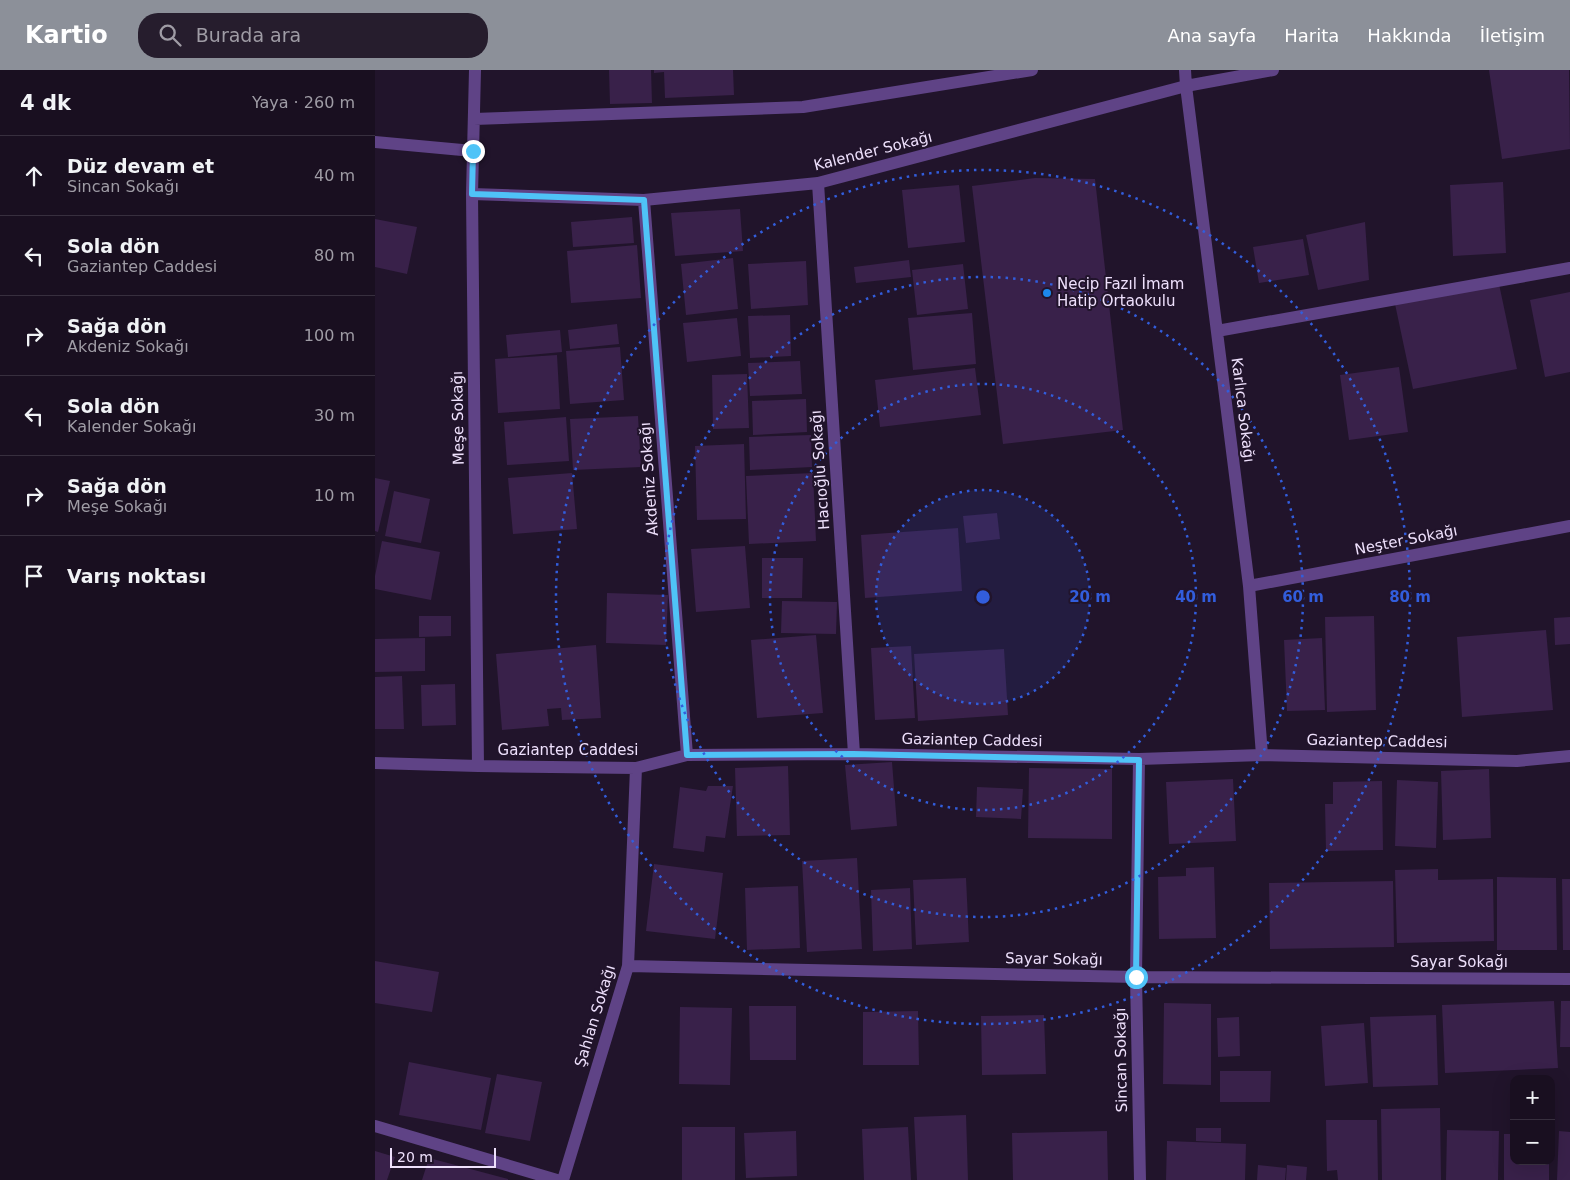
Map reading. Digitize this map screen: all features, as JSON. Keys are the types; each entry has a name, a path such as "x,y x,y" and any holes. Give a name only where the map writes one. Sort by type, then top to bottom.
{"street":[{"name":"Meşe Sokağı","path":"475,70 472,194 478,766"},
{"path":"474,119 803,107 1032,70"},
{"name":"Karlıca Sokağı","path":"1185,70 1249,586 1262,755"},
{"name":"Kalender Sokağı","path":"472,194 644,200 818,183 1186,86 1273,70"},
{"path":"375,142 473,151"},
{"name":"Hacıoğlu Sokağı","path":"818,183 853,754"},
{"name":"Akdeniz Sokağı","path":"644,200 687,755"},
{"path":"1217,331 1570,268"},
{"name":"Neşter Sokağı","path":"1249,586 1570,526"},
{"name":"Gaziantep Caddesi","path":"375,763 636,768 687,755 853,754 1139,760 1262,755 1517,761 1570,756"},
{"name":"Sincan Sokağı","path":"1139,760 1136,977 1141,1180"},
{"name":"Şahlan Sokağı","path":"563,1180 628,966 636,768"},
{"name":"Sayar Sokağı","path":"628,966 1136,977 1570,979"},
{"path":"375,1126 557,1180"}],"building":[{"path":"609,70 651,70 652,103 610,104"},
{"path":"654,70 733,70 734,95 665,98 664,72 654,73"},
{"path":"1489,70 1569,70 1570,149 1502,159"},
{"path":"1035,178 1095,179 1123,430 1003,444 972,186"},
{"path":"1503,182 1506,253 1453,256 1450,185"},
{"path":"959,185 965,242 908,248 902,190"},
{"path":"740,209 743,251 675,256 671,213"},
{"path":"632,217 634,243 573,247 571,222"},
{"path":"375,219 417,227 407,274 375,267"},
{"path":"1365,222 1369,280 1318,290 1306,235"},
{"path":"1303,239 1309,275 1259,283 1253,247"},
{"path":"637,245 641,298 571,303 567,251"},
{"path":"733,258 738,309 686,315 681,264"},
{"path":"909,260 911,277 856,283 854,267"},
{"path":"806,261 808,305 751,309 748,264"},
{"path":"963,264 968,309 917,315 912,270"},
{"path":"1499,284 1517,369 1413,389 1395,304"},
{"path":"1570,292 1570,372 1545,377 1530,300"},
{"path":"972,313 976,364 913,370 908,318"},
{"path":"790,315 791,356 750,358 748,316"},
{"path":"737,318 741,356 687,362 683,323"},
{"path":"617,324 619,344 570,349 568,330"},
{"path":"560,330 562,352 508,357 506,335"},
{"path":"620,347 624,400 570,404 566,351"},
{"path":"557,355 560,409 498,413 495,359"},
{"path":"800,361 802,394 750,396 748,363"},
{"path":"1399,367 1408,432 1349,440 1340,375"},
{"path":"975,368 981,415 880,427 875,380"},
{"path":"747,374 749,428 713,429 712,375"},
{"path":"806,399 807,432 753,435 752,401"},
{"path":"638,416 641,467 573,470 570,419"},
{"path":"566,417 569,461 507,465 504,422"},
{"path":"811,435 812,467 750,470 749,437"},
{"path":"744,444 746,519 697,520 695,446"},
{"path":"572,473 577,529 513,534 508,478"},
{"path":"813,473 816,541 749,544 746,476"},
{"path":"375,478 390,481 378,532 375,531"},
{"path":"394,491 430,499 421,543 385,536"},
{"path":"997,513 1000,539 966,543 963,516"},
{"path":"958,528 962,591 865,598 861,535"},
{"path":"382,541 440,552 431,600 375,589 375,576"},
{"path":"745,546 750,608 696,612 691,549"},
{"path":"762,558 803,558 802,598 762,598"},
{"path":"607,593 668,595 666,645 606,643"},
{"path":"782,601 837,602 836,634 781,633"},
{"path":"419,616 451,616 451,636 419,637"},
{"path":"1374,616 1376,710 1327,712 1325,617"},
{"path":"1570,617 1570,644 1555,645 1554,618"},
{"path":"1546,630 1553,710 1462,717 1457,637"},
{"path":"816,635 823,713 757,718 751,640"},
{"path":"425,638 425,671 375,672 375,639"},
{"path":"1322,638 1325,710 1287,711 1284,640"},
{"path":"596,645 601,718 562,720 561,708 547,709 549,726 502,730 496,654"},
{"path":"911,646 915,718 875,720 871,648"},
{"path":"1004,649 1008,715 918,721 914,654"},
{"path":"402,676 404,729 375,729 375,677"},
{"path":"455,684 456,725 422,726 421,685"},
{"path":"892,762 897,826 851,830 845,765"},
{"path":"788,766 790,835 737,836 735,768"},
{"path":"1029,768 1112,769 1112,839 1028,838"},
{"path":"1489,769 1491,838 1443,840 1441,771"},
{"path":"1233,779 1236,841 1169,844 1166,782"},
{"path":"1397,780 1438,782 1436,848 1395,846"},
{"path":"1382,781 1383,850 1326,851 1325,804 1333,804 1333,782"},
{"path":"708,786 733,786 725,838 706,836 704,852 673,848 680,787 706,791"},
{"path":"977,787 1023,789 1021,819 976,817"},
{"path":"857,858 862,949 807,952 802,861"},
{"path":"654,864 723,873 715,939 646,931"},
{"path":"1214,867 1216,938 1159,939 1158,877 1186,876 1186,868"},
{"path":"1438,869 1438,880 1493,879 1494,941 1397,943 1395,870"},
{"path":"1497,877 1556,878 1557,950 1497,950"},
{"path":"966,878 969,942 916,945 913,880"},
{"path":"1562,879 1570,879 1570,950 1563,950"},
{"path":"1393,881 1394,947 1270,949 1269,883"},
{"path":"798,886 800,948 747,950 745,888"},
{"path":"910,888 912,949 873,951 871,890"},
{"path":"375,961 439,972 432,1012 375,1003"},
{"path":"1554,1001 1558,1068 1445,1073 1442,1005"},
{"path":"1561,1001 1570,1001 1570,1047 1560,1047"},
{"path":"1164,1003 1211,1004 1211,1085 1163,1084"},
{"path":"749,1006 796,1006 796,1060 750,1060"},
{"path":"680,1007 732,1008 730,1085 679,1084"},
{"path":"918,1011 919,1065 863,1065 863,1012"},
{"path":"1044,1015 1046,1074 982,1075 981,1016"},
{"path":"1436,1015 1438,1085 1373,1087 1370,1017"},
{"path":"1239,1017 1240,1056 1218,1057 1217,1018"},
{"path":"1364,1023 1368,1083 1325,1086 1321,1026"},
{"path":"409,1062 491,1078 481,1130 399,1115"},
{"path":"1220,1071 1271,1071 1270,1102 1220,1102"},
{"path":"497,1074 542,1082 530,1141 485,1133"},
{"path":"1440,1108 1441,1180 1382,1180 1381,1109"},
{"path":"966,1115 968,1180 917,1180 914,1117"},
{"path":"1326,1120 1377,1120 1378,1180 1338,1180 1337,1170 1327,1171"},
{"path":"682,1127 735,1127 735,1180 682,1180"},
{"path":"908,1127 911,1180 864,1180 862,1129"},
{"path":"1196,1128 1221,1128 1221,1142 1196,1141"},
{"path":"1447,1130 1499,1131 1498,1180 1446,1180"},
{"path":"796,1131 797,1176 746,1178 744,1133"},
{"path":"1107,1131 1108,1180 1013,1180 1012,1133"},
{"path":"1559,1131 1570,1132 1570,1180 1557,1180"},
{"path":"1504,1134 1510,1134 1510,1165 1549,1165 1549,1180 1504,1180"},
{"path":"1167,1141 1246,1144 1245,1180 1166,1180"},
{"path":"375,1151 395,1157 387,1180 375,1180"},
{"path":"429,1158 508,1179 508,1180 422,1180"},
{"path":"1258,1165 1286,1168 1285,1180 1257,1180"},
{"path":"1287,1165 1307,1167 1306,1180 1286,1180"}],"place":[{"name":"Necip Fazıl İmam Hatip Ortaokulu","path":"1047,293"}],"route":[{"path":"473,151 472,194 644,200 687,755 853,754 1139,760 1136,977"}]}
